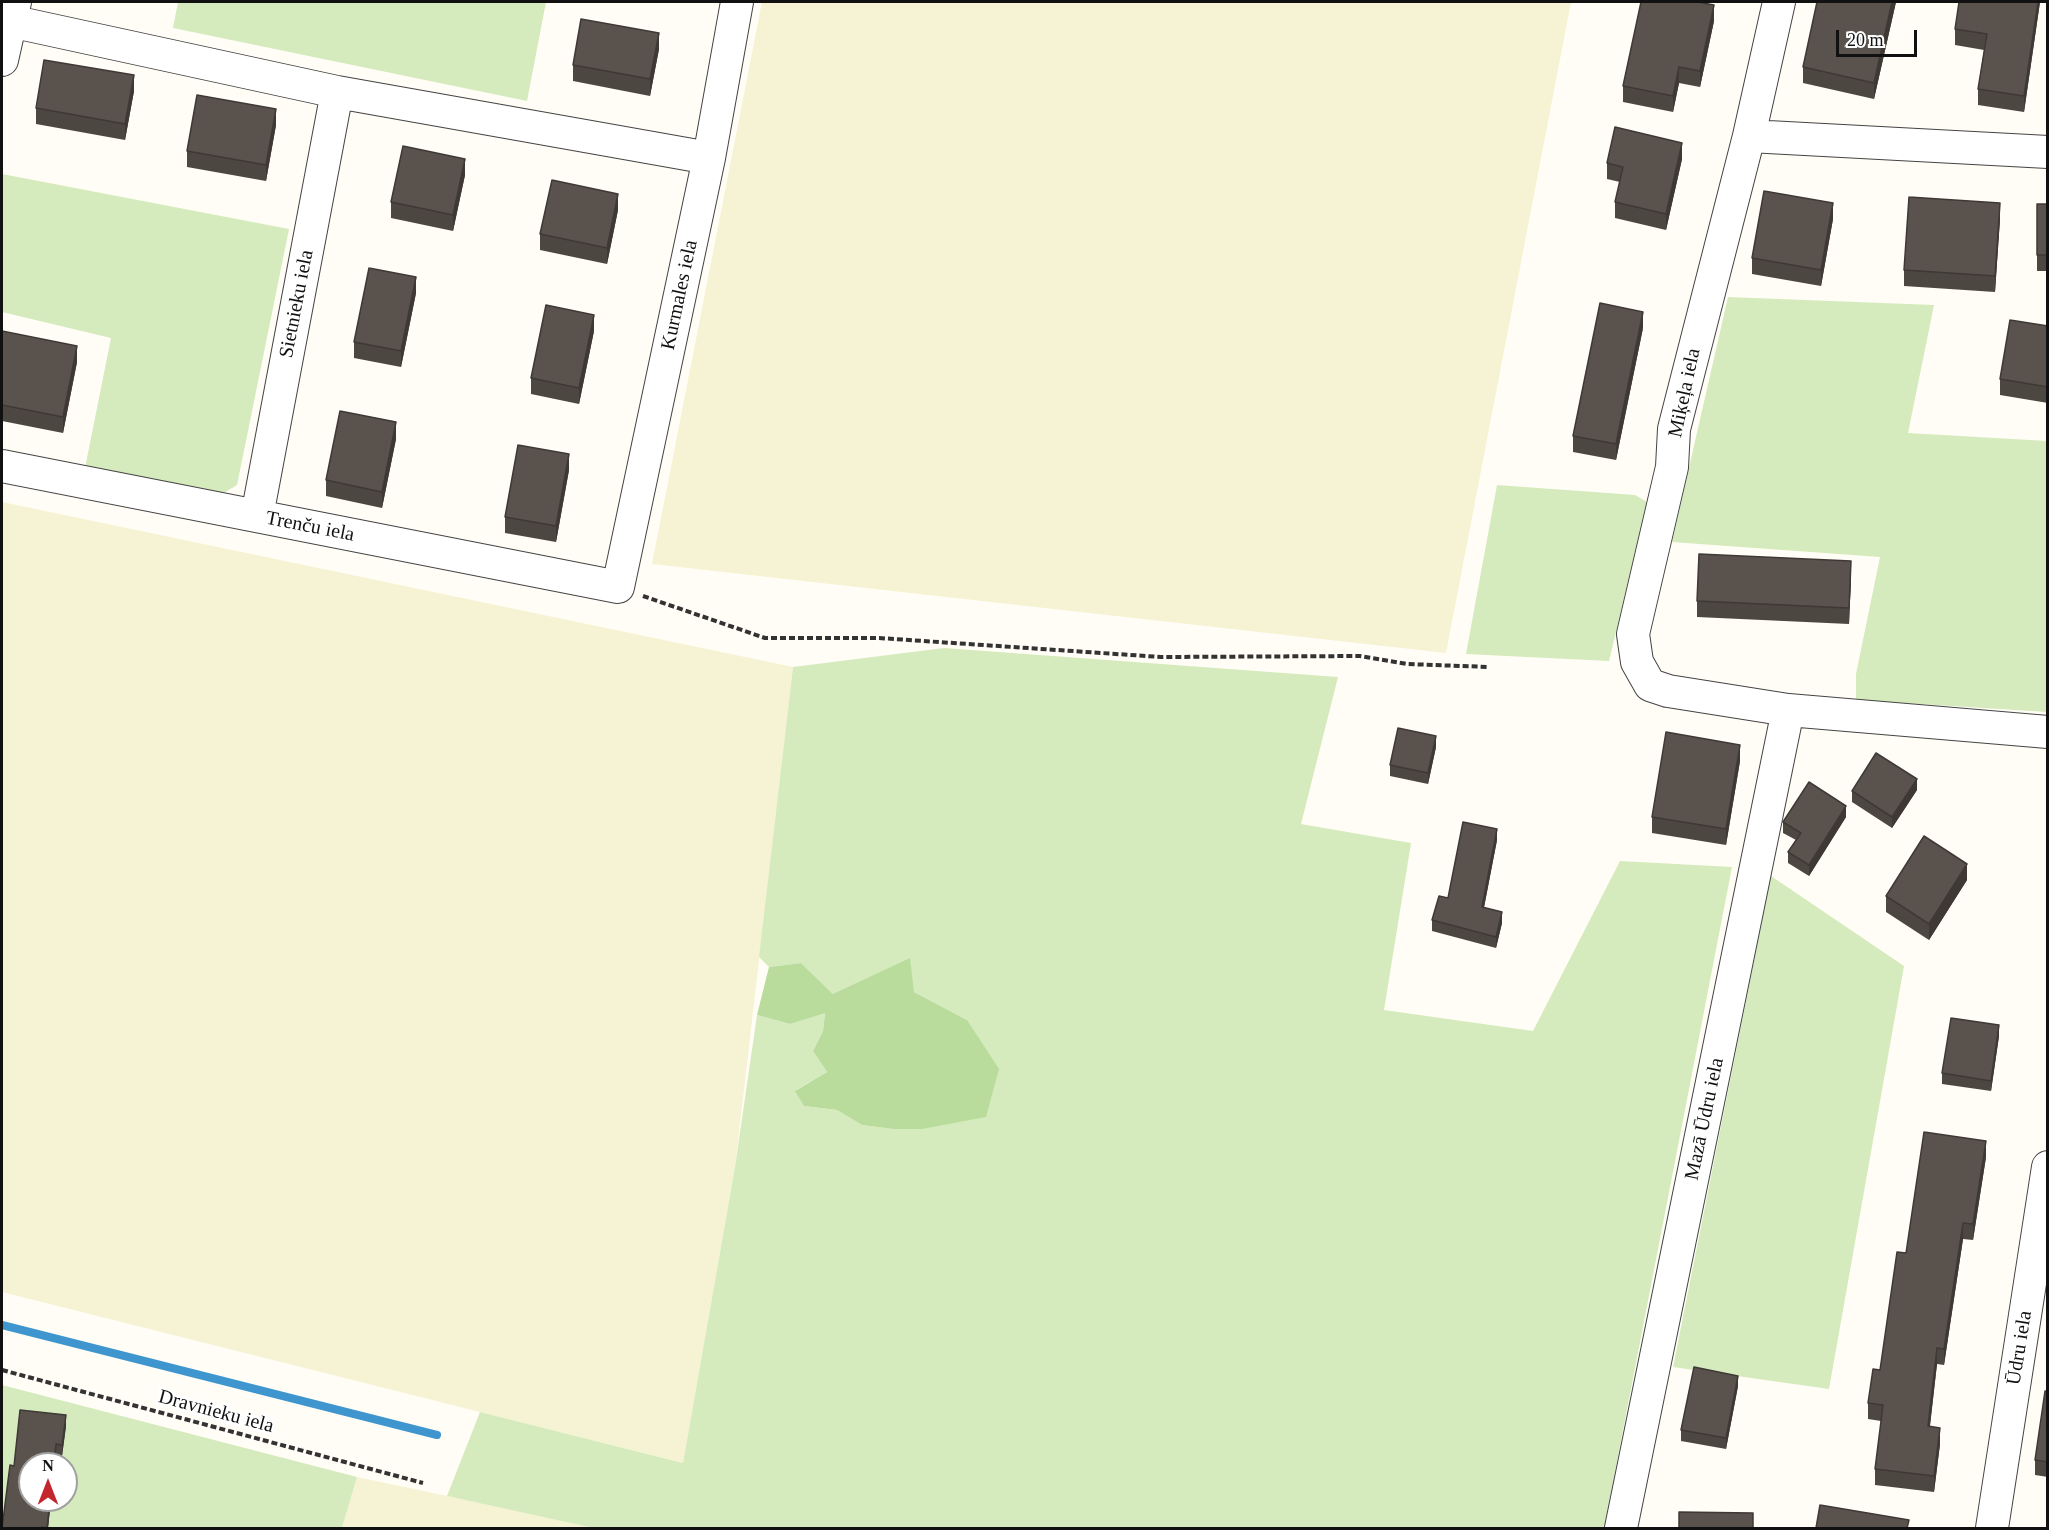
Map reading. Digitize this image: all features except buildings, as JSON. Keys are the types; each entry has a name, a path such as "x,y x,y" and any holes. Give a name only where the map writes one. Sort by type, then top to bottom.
{"street":[{"name":"Kurmales iela","path":"618,587 709,158 737,2"},
{"name":"Miķeļa iela","path":"1779,2 1749,136 1674,429 1672,467 1633,634 1637,662 1650,685 1668,691 1788,710"},
{"path":"2,60 13,11 337,92 709,158"},
{"name":"Sietnieku iela","path":"257,516 337,92"},
{"path":"1749,136 2048,152"},
{"name":"Trenču iela","path":"2,466 618,587"},
{"path":"1788,710 2048,732"},
{"name":"Mazā Ūdru iela","path":"1621,1528 1788,710"},
{"name":"Ūdru iela","path":"1992,1528 2048,1167"}],"path":[{"path":"618,587 765,638 879,639 1161,657 1360,656 1407,664 1489,668"},
{"name":"Dravnieku iela","path":"2,1370 423,1483"}],"shaded area":[{"path":"762,2 1571,2 1446,653 652,564"},
{"path":"2,502 793,667 735,1167 683,1463 2,1292"},
{"path":"357,1477 594,1527 342,1528"}],"green space":[{"path":"178,2 546,2 527,101 173,28"},
{"path":"2,174 289,229 237,485 222,494 85,468 111,338 2,312"},
{"path":"1728,297 1934,305 1908,433 2047,441 2047,712 1856,700 1856,674 1880,557 1672,542"},
{"path":"1497,485 1635,495 1647,502 1609,661 1466,654"},
{"path":"944,648 1338,677 1301,824 1411,843 1384,1010 1533,1031 1620,861 1732,867 1604,1528 594,1528 447,1496 480,1412 683,1463 735,1167 757,1015 790,1024 825,1012 823,1031 813,1051 827,1072 796,1090 804,1106 837,1110 862,1125 893,1129 967,1020 914,992 833,994 801,963 769,967 759,957 793,667"},
{"path":"1771,876 1904,966 1829,1389 1673,1367"},
{"path":"910,958 914,992 967,1020 999,1069 986,1117 922,1129 893,1129 862,1125 837,1110 804,1106 795,1091 827,1072 813,1051 823,1031 825,1013 790,1024 757,1015 769,967 801,963 833,994"},
{"path":"2,1385 357,1477 342,1528 2,1528"}],"waterway":[{"path":"2,1325 437,1435"}]}
